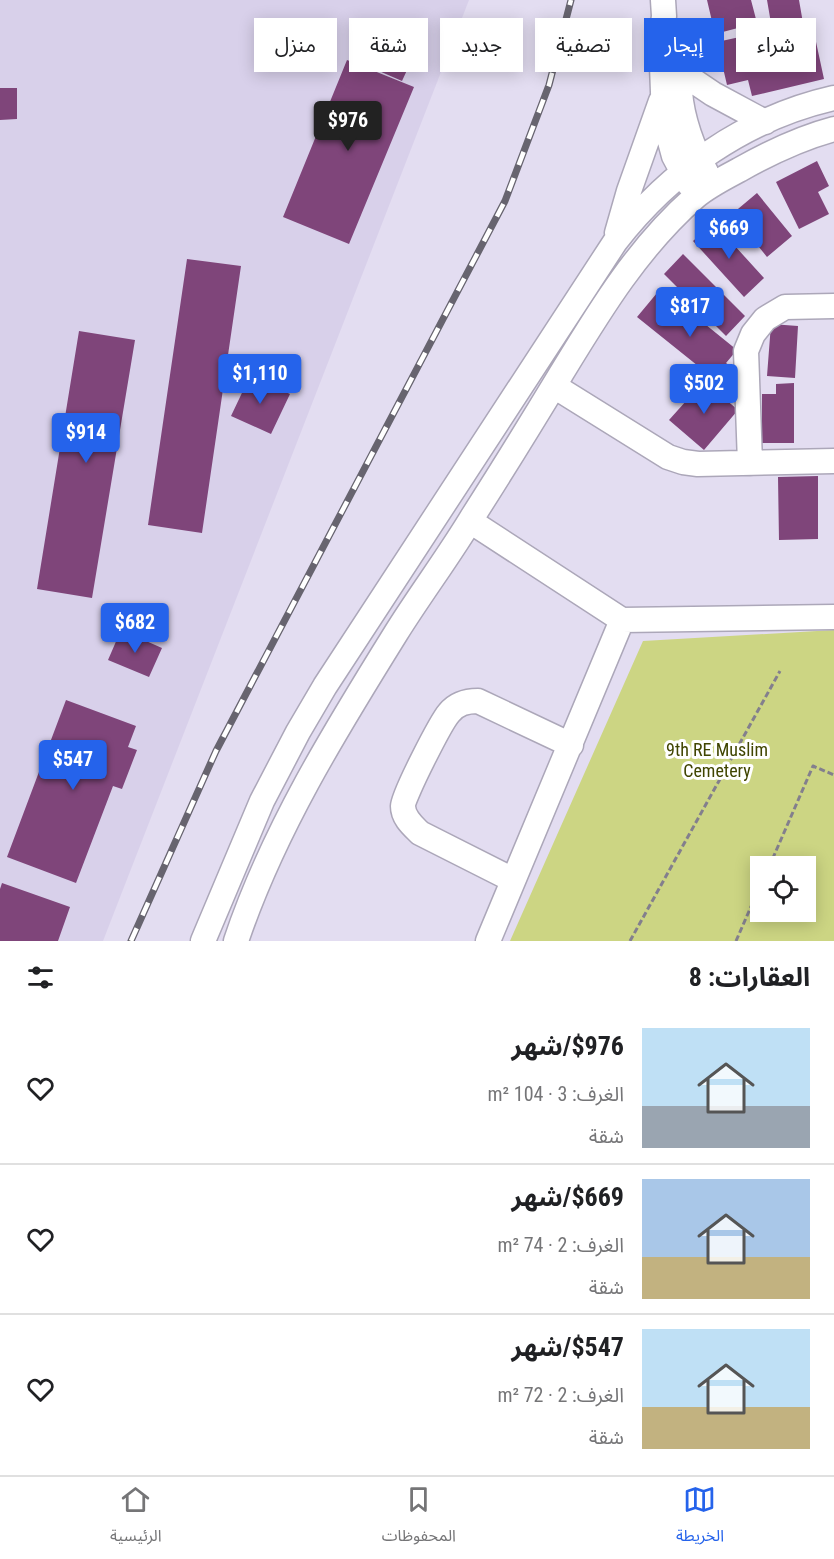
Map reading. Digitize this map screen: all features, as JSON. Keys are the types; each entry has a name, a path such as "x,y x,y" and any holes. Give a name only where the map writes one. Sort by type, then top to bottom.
{"street":[{"path":"664,8 661,38 662,99 669,143 690,166 705,190"},
{"path":"680,72 713,94 765,122"},
{"path":"680,72 680,94 690,166"},
{"path":"203,941 262,801 298,732 615,242 646,204 690,166 765,122 834,98"},
{"path":"615,242 628,191 662,99"},
{"path":"236,941 268,861 322,755 396,632 470,521 625,272 645,246 705,190 768,154 834,129"},
{"path":"750,463 746,351 753,334 765,319 785,307 834,306"},
{"path":"554,386 668,457 683,462 698,464 834,461"},
{"path":"470,521 622,620 834,617"},
{"path":"488,941 622,620"},
{"path":"513,880 420,833 409,822 403,806 407,792 449,713 466,701 478,701 571,745"}],"path":[{"path":"630,941 780,671"},
{"path":"774,856 813,766 834,775"},
{"path":"736,941 750,909"}],"shaded area":[{"path":"0,0 469,0 462,18 440,18 441,72 103,941 0,941"}],"green space":[{"name":"9th RE Muslim Cemetery","path":"834,630 834,941 510,941 643,641"}],"building":[{"path":"707,0 751,0 756,18 736,18 736,28 724,32 724,18 711,18"},
{"path":"767,0 799,0 802,18 770,18"},
{"path":"736,38 736,72 816,72 816,42 824,79 752,96 748,80 727,85 724,72 724,40"},
{"path":"347,60 349,61 349,72 377,72 414,87 349,244 283,217"},
{"path":"381,72 406,72 402,81"},
{"path":"0,88 17,88 17,119 0,120"},
{"path":"817,161 829,186 818,192 829,214 799,229 776,182"},
{"path":"757,193 792,236 767,257 732,214"},
{"path":"714,223 764,278 744,297 693,241"},
{"path":"683,254 745,316 726,336 664,274"},
{"path":"187,259 241,266 202,533 148,525"},
{"path":"657,293 692,321 695,316 737,350 726,363 735,370 723,386 637,317"},
{"path":"771,324 798,326 795,378 767,376"},
{"path":"79,331 135,340 92,598 37,589"},
{"path":"250,376 290,394 271,434 231,416"},
{"path":"704,381 738,410 704,450 669,420"},
{"path":"794,383 794,443 762,443 762,394 776,394 776,384"},
{"path":"818,476 818,539 779,540 778,477"},
{"path":"121,630 162,648 149,677 108,660"},
{"path":"66,700 136,726 128,747 137,750 122,789 113,786 76,883 7,857"},
{"path":"2,883 70,907 58,941 0,941"}],"railway":[{"path":"131,941 216,751 505,201 549,85 571,0"}]}
